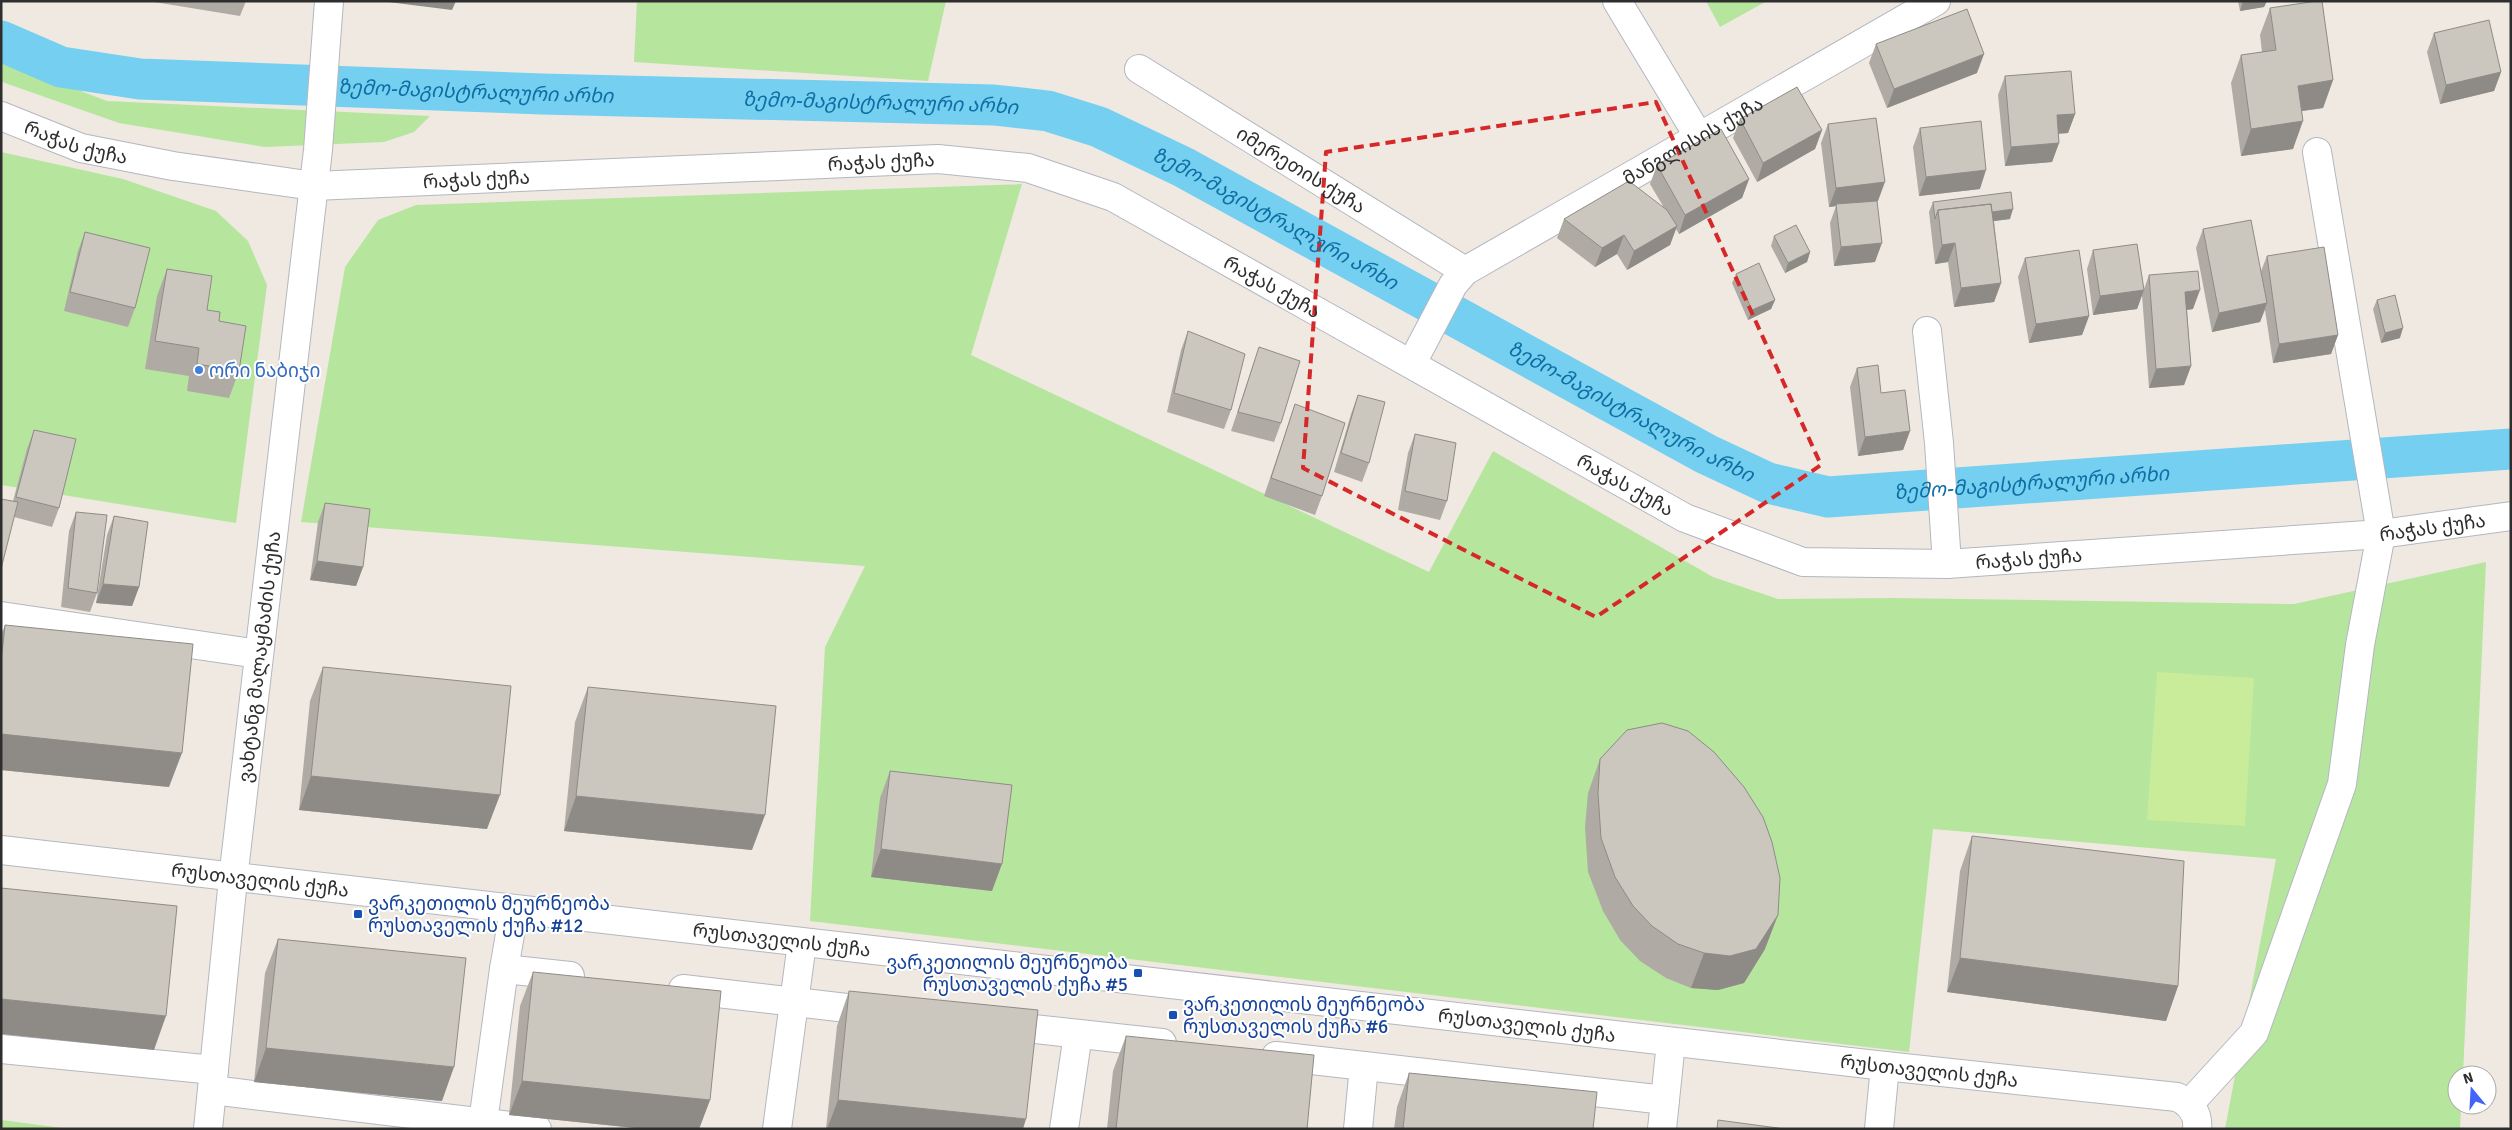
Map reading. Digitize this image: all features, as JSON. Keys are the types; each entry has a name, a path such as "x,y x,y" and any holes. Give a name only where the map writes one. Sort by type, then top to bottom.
{"street":[{"name":"ვახტანგ მალაყმაძის ქუჩა","path":"208,1129 233,878 318,150 325,28 329,1"},
{"path":"1617,1 1699,137"},
{"name":"მანგლისის ქუჩა","path":"1459,278 1936,1"},
{"name":"იმერეთის ქუჩა","path":"1139,69 1459,278"},
{"name":"რაჭას ქუჩა","path":"1,116 81,148 173,166 314,186 938,159 1028,168 1113,198 1412,363 1685,518 1803,562 1947,564 2382,534 2511,516"},
{"path":"2197,1129 2198,1121 2190,1103 2254,1033 2342,784 2360,645 2382,534 2317,152"},
{"path":"1412,363 1459,278"},
{"path":"1927,331 1939,443 1947,564"},
{"path":"1,616 259,654"},
{"name":"რუსთაველის ქუჩა","path":"1,850 514,911 1885,1066 2177,1097 2190,1103"},
{"path":"483,1122 514,911"},
{"path":"777,1129 802,943"},
{"path":"504,969 591,979"},
{"path":"659,986 902,1014"},
{"path":"970,1022 1186,1046"},
{"path":"1064,1129 1078,1034"},
{"path":"1662,1129 1671,1042"},
{"path":"1,1049 538,1129"},
{"path":"1256,1054 1665,1100"},
{"path":"1358,1129 1364,1066"},
{"path":"1879,1129 1885,1066"}],"highlighted area":[{"path":"1656,102 1821,465 1596,617 1303,468 1326,152"}],"green space":[{"path":"637,1 946,1 928,81 634,62"},
{"path":"1706,1 1767,1 1720,27"},
{"path":"1,61 107,101 430,116 414,132 384,142 265,147 119,123 1,81"},
{"path":"1,152 123,179 216,211 248,241 267,285 236,523 1,485"},
{"path":"1022,184 971,355 1429,572 1493,451 1713,577 1778,599 1892,598 2294,604 2486,562 2463,1065 2447,1065 2447,1115 2461,1115 2460,1129 2225,1129 2276,859 1933,829 1909,1052 810,921 825,647 865,566 301,522 345,267 378,220 416,205"},
{"path":"2157,672 2254,678 2245,826 2147,820"},
{"path":"1,1120 70,1129 1,1129"}],"building":[{"path":"2322,1 2333,80 2298,86 2303,121 2251,129 2241,55 2276,50 2270,8"},
{"path":"1967,9 1984,54 1894,89 1876,44"},
{"path":"2489,20 2501,72 2446,85 2434,33"},
{"path":"2071,71 2075,114 2057,115 2059,143 2011,147 2005,76"},
{"path":"1797,87 1822,130 1763,163 1740,119"},
{"path":"1876,118 1885,182 1836,188 1828,124"},
{"path":"1981,121 1986,170 1926,177 1920,128"},
{"path":"1721,129 1749,179 1685,215 1657,165"},
{"path":"1629,181 1667,210 1677,226 1634,251 1624,235 1602,248 1564,219"},
{"path":"2011,192 2013,209 1992,212 1991,204 1938,210 1935,219 1933,202"},
{"path":"1877,201 1882,243 1841,247 1836,204"},
{"path":"1991,204 2001,283 1961,288 1955,243 1942,245 1938,210"},
{"path":"2251,220 2267,303 2219,313 2203,229"},
{"path":"1796,225 1810,252 1788,263 1774,236"},
{"path":"85,232 150,248 135,308 70,292"},
{"path":"2137,244 2144,290 2100,296 2093,250"},
{"path":"2324,247 2338,335 2279,344 2267,256"},
{"path":"2079,250 2089,316 2036,324 2025,258"},
{"path":"1759,263 1775,300 1752,310 1736,274"},
{"path":"167,269 212,276 207,310 220,312 219,321 246,326 239,371 197,364 199,348 155,341"},
{"path":"2198,271 2200,290 2185,292 2191,366 2156,369 2149,275"},
{"path":"2395,295 2403,328 2385,333 2377,300"},
{"path":"1188,331 1245,354 1231,410 1174,393"},
{"path":"1259,347 1300,361 1281,423 1238,412"},
{"path":"1878,365 1881,393 1905,390 1910,431 1865,437 1857,368"},
{"path":"1358,395 1385,402 1369,463 1341,453"},
{"path":"1295,404 1345,423 1322,496 1271,478"},
{"path":"34,430 76,439 59,508 16,497"},
{"path":"1415,434 1456,443 1447,501 1405,491"},
{"path":"1,499 18,502 1,569"},
{"path":"325,503 370,509 363,567 317,561"},
{"path":"76,512 107,515 97,593 68,588"},
{"path":"114,516 148,522 139,587 103,584"},
{"path":"5,625 193,644 182,753 1,734 1,662"},
{"path":"323,667 511,686 500,795 311,776"},
{"path":"588,687 776,706 765,815 576,796"},
{"path":"1662,723 1688,731 1714,752 1744,787 1763,817 1772,842 1780,878 1778,915 1756,949 1730,956 1704,953 1678,944 1652,926 1633,906 1615,877 1601,838 1598,793 1600,759 1627,730"},
{"path":"890,771 1012,785 1002,864 881,849"},
{"path":"1972,836 2184,861 2178,986 1960,958"},
{"path":"1,888 177,906 166,1016 1,999"},
{"path":"278,939 466,958 454,1067 266,1048"},
{"path":"533,972 721,991 710,1100 522,1081"},
{"path":"849,991 1038,1010 1026,1119 838,1100"},
{"path":"1126,1036 1314,1055 1307,1129 1116,1129"},
{"path":"1409,1073 1597,1092 1593,1129 1403,1129"},
{"path":"1718,1120 1785,1129 1717,1129"}],"waterway":[{"name":"ზემო-მაგისტრალური არხი","path":"1,41 61,67 140,79 542,94 994,105 1048,111 1099,127 1183,167 1706,454 1768,483 1828,497 2511,449"}],"place":[{"name":"ორი ნაბიჯი","path":"199,370"},
{"name":"ვარკეთილის მეურნეობა რუსთაველის ქუჩა #12","path":"358,914"},
{"name":"ვარკეთილის მეურნეობა რუსთაველის ქუჩა #5","path":"1138,973"},
{"name":"ვარკეთილის მეურნეობა რუსთაველის ქუჩა #6","path":"1173,1015"}]}
